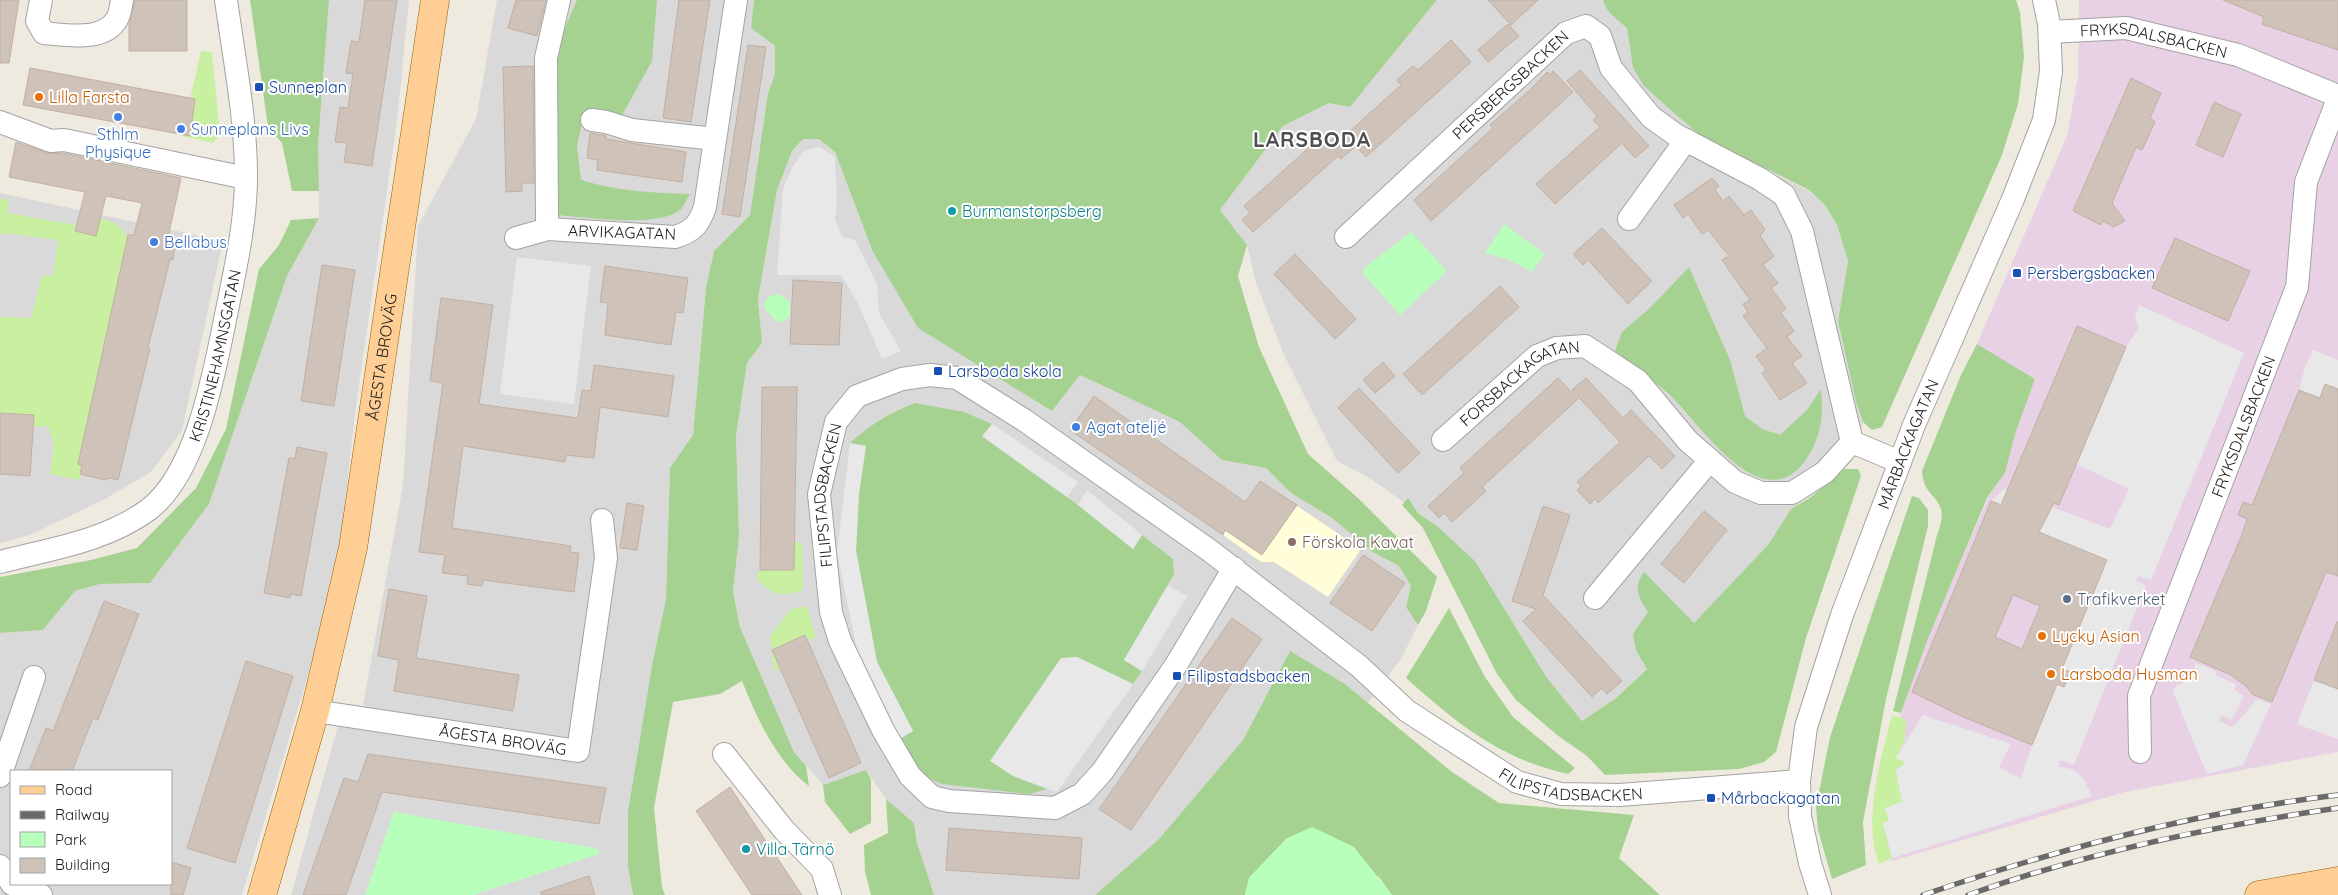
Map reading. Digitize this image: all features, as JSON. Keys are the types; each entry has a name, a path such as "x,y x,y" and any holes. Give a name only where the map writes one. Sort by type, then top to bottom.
{"main road":[{"name":"ÅGESTA BROVÄG","path":"262,895 315,711 344,596 362,501 435,0"},
{"path":"2259,895 2338,882"}],"street":[{"path":"41,0 37,21 44,32 79,36 108,30 118,18 122,0"},
{"name":"KRISTINEHAMNSGATAN","path":"0,562 100,536 135,519 162,498 185,461 209,401 238,254 246,178 245,149 226,0"},
{"name":"ARVIKAGATAN","path":"547,219 546,58 559,0"},
{"name":"ARVIKAGATAN","path":"516,238 548,229 675,237 688,233 699,225 705,206 736,0"},
{"name":"MÅRBACKAGATAN","path":"1820,895 1810,863 1800,816 1799,781 1806,727 1816,689 1842,615 1900,462 2013,199 2044,120 2051,71 2050,32 2044,0"},
{"name":"PERSBERGSBACKEN","path":"1346,237 1566,33 1586,26 1600,36 1611,68 1651,117 1686,140 1760,179 1784,195 1802,231 1852,442"},
{"name":"FRYKSDALSBACKEN","path":"2050,32 2126,28 2136,30 2238,55 2338,97 2306,182 2297,286 2139,696 2140,752"},
{"path":"592,120 632,130 715,139"},
{"path":"0,122 52,141 64,140 246,178"},
{"path":"1629,219 1686,140"},
{"name":"FORSBACKAGATAN","path":"1443,440 1537,356 1557,348 1585,346 1638,381 1688,441 1734,482 1761,493 1792,493 1825,472 1852,442"},
{"name":"FILIPSTADSBACKEN","path":"1234,568 1176,665 1102,772 1082,794 1055,808 949,801 932,796 910,776 883,730 840,641 832,612 819,494 836,422 857,396 879,387 902,379 930,376 956,378 1024,420 1234,568 1359,666 1407,711 1517,782 1561,794 1620,795 1799,781"},
{"path":"1852,442 1900,462"},
{"path":"1595,598 1710,460"},
{"name":"ÅGESTA BROVÄG","path":"315,711 578,751 606,558 602,520"},
{"path":"0,776 34,677"},
{"path":"724,754 784,830 822,868 830,895"},
{"path":"0,866 10,880"},
{"path":"17,885 41,895"}],"shaded area":[{"path":"329,0 409,0 397,122 356,406 336,582 242,895 0,895 0,633 43,630 75,591 100,584 150,583 209,504 287,276 319,218 318,146"},
{"path":"497,0 754,0 751,28 775,46 775,74 768,93 750,215 714,251 706,287 693,435 670,469 666,599 653,660 628,811 628,867 633,895 291,895 340,718 360,722 403,485 418,226 476,119"},
{"path":"1437,0 1603,0 1615,17 1627,28 1633,68 1645,86 1701,136 1809,191 1825,205 1837,225 1848,261 1838,321 1856,402 1863,422 1851,462 1834,480 1791,509 1768,545 1729,589 1616,698 1582,721 1547,678 1475,561 1436,525 1371,479 1337,461 1284,355 1256,283 1247,245 1220,210 1283,126 1329,103 1350,107"},
{"path":"2079,0 2338,0 2338,752 2125,792 1892,861 1877,805 1893,754 1898,722 1926,642 1988,498 2005,473 2016,431 2034,379 1977,344 2067,136 2078,76"},
{"path":"803,139 819,139 835,152 872,250 1052,411 1080,375 1181,422 1222,460 1266,468 1291,493 1332,518 1371,551 1399,566 1411,586 1406,607 1418,625 1401,659 1368,703 1345,684 1290,652 1243,740 1159,839 1095,895 934,895 917,843 914,823 886,799 866,770 823,785 794,752 740,627 733,592 739,536 736,436 747,363 762,343 758,299 777,190 792,151"},
{"path":"820,147 835,157 837,203 835,219 842,237 855,240 877,284 879,313 901,351 882,359 858,303 841,275 777,275 783,189 792,168 805,150"},
{"path":"0,193 223,241 182,430 151,472 105,499 32,534 0,543"},
{"path":"517,257 591,266 574,404 500,394"},
{"path":"2139,305 2244,353 2151,580 2138,576 2135,580 2146,586 2074,765 2060,760 2058,766 2075,770 2084,780 2092,796 1892,858 1883,823 1889,820 1885,808 1902,802 1896,770 1906,763 1896,758 1923,715 2011,744 1999,767 2021,779 2032,745 2057,685 2064,687 2070,673 2062,669 2107,560 2039,532 2044,521 1991,501 2004,489 2110,529 2129,489 2076,464 2126,347 2139,328 2135,317"},
{"path":"2313,350 2338,360 2338,389 2325,384 2320,398 2299,390 2305,367"},
{"path":"992,424 1078,482 1067,497 982,436"},
{"path":"850,443 866,446 859,493 856,551 877,662 913,731 896,741 861,669 837,553"},
{"name":"Förskola Kavat","path":"1260,481 1361,549 1328,597 1274,562 1261,562 1223,535"},
{"path":"1087,490 1142,535 1133,549 1078,505"},
{"path":"1168,585 1187,596 1142,671 1124,660"},
{"path":"1077,657 1133,684 1057,792 1013,776 990,761 1061,658"},
{"path":"2196,663 2216,671 2215,675 2236,684 2234,690 2244,696 2232,720 2222,715 2219,721 2231,727 2235,725 2257,699 2271,704 2243,765 2207,774 2173,692 2176,686 2191,676"},
{"path":"2314,680 2338,689 2338,739 2297,724"}],"green space":[{"path":"250,0 329,0 318,146 319,191 292,191 282,143 268,127"},
{"path":"577,0 657,0 652,61 621,117 582,123 577,146 581,180 635,191 690,194 682,208 672,214 641,220 557,215 553,55"},
{"path":"754,0 1437,0 1350,107 1329,103 1283,126 1220,210 1247,245 1238,276 1259,347 1308,454 1359,499 1437,577 1426,611 1418,625 1406,607 1411,586 1399,566 1371,551 1332,518 1291,493 1266,468 1222,460 1180,422 1080,375 1052,411 918,328 872,250 835,152 819,139 803,139 792,151 777,190 758,299 762,343 747,363 736,436 739,536 733,592 740,627 794,752 806,766 809,786 787,765 769,739 742,681 720,694 673,702 654,808 662,887 665,895 633,895 628,867 628,811 653,660 666,599 670,468 693,435 706,287 714,251 750,215 768,93 775,74 775,46 751,28"},
{"path":"1603,0 2016,0 2020,12 2024,57 2018,104 2002,155 1882,427 1872,430 1863,422 1856,402 1838,321 1848,261 1837,225 1825,205 1809,190 1701,136 1644,86 1633,68 1627,28 1609,12"},
{"path":"201,51 212,52 220,135 213,143 182,136"},
{"path":"0,199 9,199 7,213 76,225 96,236 101,218 115,223 128,236 78,463 82,465 80,480 50,474 54,444 48,426 34,427 34,415 0,413 0,317 31,318 42,276 53,275 58,240 4,233 0,235"},
{"path":"319,218 287,276 209,504 150,583 100,584 75,591 43,630 0,633 0,577 91,560 137,548 196,488 226,429 259,269 279,245 291,220"},
{"path":"1504,224 1545,254 1532,272 1510,260 1485,253"},
{"path":"1411,232 1447,271 1400,315 1362,272 1368,265"},
{"path":"1689,267 1730,360 1745,416 1762,429 1780,435 1807,410 1821,389 1821,418 1815,444 1805,461 1788,476 1769,480 1750,473 1731,460 1669,394 1615,351 1622,332 1651,307"},
{"path":"779,294 790,302 790,316 778,323 766,310 764,303 770,296"},
{"path":"1977,344 2035,379 2016,431 2005,473 1987,498 1927,641 1901,713 1893,711 1942,512 1940,505 1927,488 1922,471 1961,375"},
{"path":"915,403 964,412 992,424 983,437 1078,505 1133,549 1142,535 1173,559 1174,574 1124,660 1142,671 1133,684 1077,657 1013,776 1047,789 1030,794 942,784 918,774 896,741 913,731 877,662 856,551 859,493 866,446 850,443 880,420"},
{"path":"1844,469 1858,469 1861,476 1806,638 1776,752 1764,762 1739,769 1605,775 1587,756 1557,735 1516,700 1497,674 1423,528 1402,505 1408,498 1418,513 1436,525 1475,561 1547,678 1582,721 1616,698 1647,669 1636,650 1633,634 1648,612 1638,592 1639,583 1644,572 1694,623 1768,545 1791,509 1811,497"},
{"path":"1912,496 1919,498 1928,510 1928,526 1886,699 1863,822 1866,865 1832,879 1818,830 1816,807 1830,737"},
{"path":"794,541 802,543 803,590 788,594 772,592 756,578 760,570 793,570"},
{"path":"807,606 816,638 807,640 805,635 772,650 780,669 774,671 770,636 791,609"},
{"path":"1449,608 1485,677 1513,717 1575,768 1568,774 1520,759 1500,749 1443,710 1406,678"},
{"path":"1290,651 1345,684 1452,772 1499,803 1634,815 1619,858 1660,895 1392,895 1379,877 1287,838 1249,878 1245,895 1095,895 1159,839 1243,740"},
{"path":"1892,715 1906,719 1905,741 1899,751 1907,763 1896,770 1902,802 1889,820 1883,823 1892,858 1879,864 1874,847 1872,829 1873,809 1883,750"},
{"path":"866,770 871,779 871,823 850,834 825,802 823,785"},
{"path":"886,799 914,823 917,843 934,895 871,895 865,871 864,845 888,833"},
{"path":"394,812 599,849 599,854 473,895 365,895"},
{"path":"1312,827 1354,847 1392,895 1245,895 1249,878 1287,838"}],"building":[{"path":"0,0 19,0 9,63 0,63"},
{"path":"135,0 187,0 187,51 129,51 129,25"},
{"path":"365,0 397,0 372,166 344,162 347,143 335,142 340,107 348,108 353,74 346,73 351,41 359,42"},
{"path":"516,0 546,0 537,36 508,28"},
{"path":"679,0 710,0 691,122 663,118"},
{"path":"1488,0 1538,0 1511,25"},
{"path":"2223,0 2338,0 2338,50 2262,24 2264,17"},
{"path":"1508,24 1519,36 1488,62 1478,50"},
{"path":"1451,40 1471,62 1366,157 1356,146 1341,159 1338,156 1253,232 1242,220 1250,213 1244,206 1322,136 1328,143 1336,136 1340,140 1401,85 1397,80 1413,66 1418,70"},
{"path":"748,45 766,47 740,217 722,214"},
{"path":"533,66 534,183 522,183 522,191 506,192 503,67"},
{"path":"30,68 195,99 190,136 23,105"},
{"path":"1580,70 1649,146 1635,158 1622,143 1555,204 1536,184 1600,127 1593,120 1597,116 1567,81"},
{"path":"1553,71 1573,92 1431,221 1414,200 1493,128 1490,125 1529,91 1547,72 1551,75"},
{"path":"2131,78 2161,93 2150,118 2155,122 2142,150 2136,147 2112,203 2125,221 2113,227 2103,221 2101,225 2073,211"},
{"path":"2214,102 2241,114 2223,157 2196,145"},
{"path":"590,133 606,136 606,139 686,152 682,182 597,170 598,160 587,158"},
{"path":"16,142 47,153 63,153 181,178 167,242 175,245 173,260 170,259 118,480 109,478 105,480 80,474 82,465 78,464 128,235 134,235 142,203 106,196 96,236 75,231 85,192 9,177"},
{"path":"1712,178 1719,186 1715,190 1723,201 1729,196 1744,215 1751,210 1765,230 1760,236 1774,256 1763,265 1778,283 1771,288 1786,308 1781,313 1794,331 1787,337 1802,356 1792,363 1807,383 1780,400 1762,373 1766,370 1756,356 1767,348 1743,316 1748,312 1743,304 1750,300 1722,260 1729,256 1708,230 1702,234 1688,214 1683,218 1674,205"},
{"path":"1602,228 1652,281 1628,304 1588,260 1583,265 1573,254"},
{"path":"2175,238 2250,271 2228,321 2152,288"},
{"path":"1295,254 1356,319 1335,339 1274,274"},
{"path":"322,265 355,270 334,406 301,401"},
{"path":"605,266 688,278 683,313 676,312 671,345 605,335 608,303 600,302"},
{"path":"793,280 842,283 839,345 790,344"},
{"path":"1500,286 1519,307 1422,395 1403,374"},
{"path":"441,298 493,305 479,404 578,418 582,390 591,391 594,365 674,376 668,417 600,407 594,458 566,455 565,462 463,446 452,528 571,546 570,552 579,553 574,592 483,580 482,586 467,584 468,576 442,573 445,555 419,552 443,383 430,381"},
{"path":"2077,326 2126,347 2059,505 2054,503 2039,532 2107,560 2062,669 2070,672 2064,687 2057,684 2032,745 1961,716 1912,692 1991,501 2001,505","holes":["2013,595 2040,606 2022,649 1995,637"]},
{"path":"1383,362 1395,376 1375,393 1363,380"},
{"path":"1558,378 1578,399 1482,487 1486,491 1452,522 1444,513 1439,518 1428,506 1464,473 1460,468"},
{"path":"1586,378 1623,418 1631,410 1675,456 1662,469 1649,456 1598,503 1595,499 1590,504 1577,490 1581,486 1577,482 1620,442 1572,390"},
{"path":"2325,384 2338,389 2338,576 2326,572 2272,702 2252,694 2247,687 2231,675 2190,657 2241,537 2247,519 2238,515 2243,502 2252,505 2299,390 2320,398"},
{"path":"762,387 797,387 794,570 760,570"},
{"path":"1359,388 1420,453 1398,473 1338,408"},
{"path":"1094,396 1245,502 1260,481 1297,505 1262,555 1225,530 1223,535 1070,430"},
{"path":"0,413 34,415 30,476 0,474"},
{"path":"297,447 327,453 301,596 291,594 290,598 264,593 289,458 295,459"},
{"path":"627,503 644,506 637,550 620,548"},
{"path":"1543,506 1570,515 1543,595 1622,681 1607,694 1602,688 1592,697 1523,621 1536,609 1512,601"},
{"path":"1704,511 1727,530 1684,583 1661,564"},
{"path":"1363,555 1405,583 1372,631 1330,603"},
{"path":"389,589 427,596 416,658 519,675 513,711 394,691 399,660 378,656"},
{"path":"104,601 139,614 98,720 93,718 72,770 29,770 46,728 53,731"},
{"path":"1232,618 1262,639 1131,830 1099,809"},
{"path":"2338,622 2338,689 2314,680"},
{"path":"805,635 861,763 829,778 772,650"},
{"path":"246,661 293,676 235,863 187,848"},
{"path":"368,754 606,788 599,824 382,792 346,895 303,895 344,778 358,782"},
{"name":"Villa Tärnö","path":"730,787 802,895 752,895 696,811"},
{"path":"949,828 1082,838 1079,879 946,870"},
{"path":"172,862 191,868 183,895 171,895"},
{"path":"589,876 595,895 541,895 541,892"}],"railway":[{"path":"1923,895 2025,862 2128,834 2232,811 2338,795"},
{"path":"1968,895 2059,866 2151,842 2244,823 2338,808"}],"place":[{"name":"Sunneplan","path":"259,87"},
{"name":"Lilla Farsta","path":"39,97"},
{"name":"Sthlm Physique","path":"118,117"},
{"name":"Sunneplans Livs","path":"181,129"},
{"name":"Burmanstorpsberg","path":"952,211"},
{"name":"Bellabus","path":"154,242"},
{"name":"Persbergsbacken","path":"2017,273"},
{"name":"Larsboda skola","path":"938,371"},
{"name":"Agat ateljé","path":"1076,427"},
{"name":"Förskola Kavat","path":"1292,542"},
{"name":"Trafikverket","path":"2067,599"},
{"name":"Lycky Asian","path":"2042,636"},
{"name":"Larsboda Husman","path":"2051,674"},
{"name":"Filipstadsbacken","path":"1177,676"},
{"name":"Mårbackagatan","path":"1711,798"},
{"name":"Villa Tärnö","path":"746,849"}],"district":[{"name":"LARSBODA","path":"1312,139"}]}
